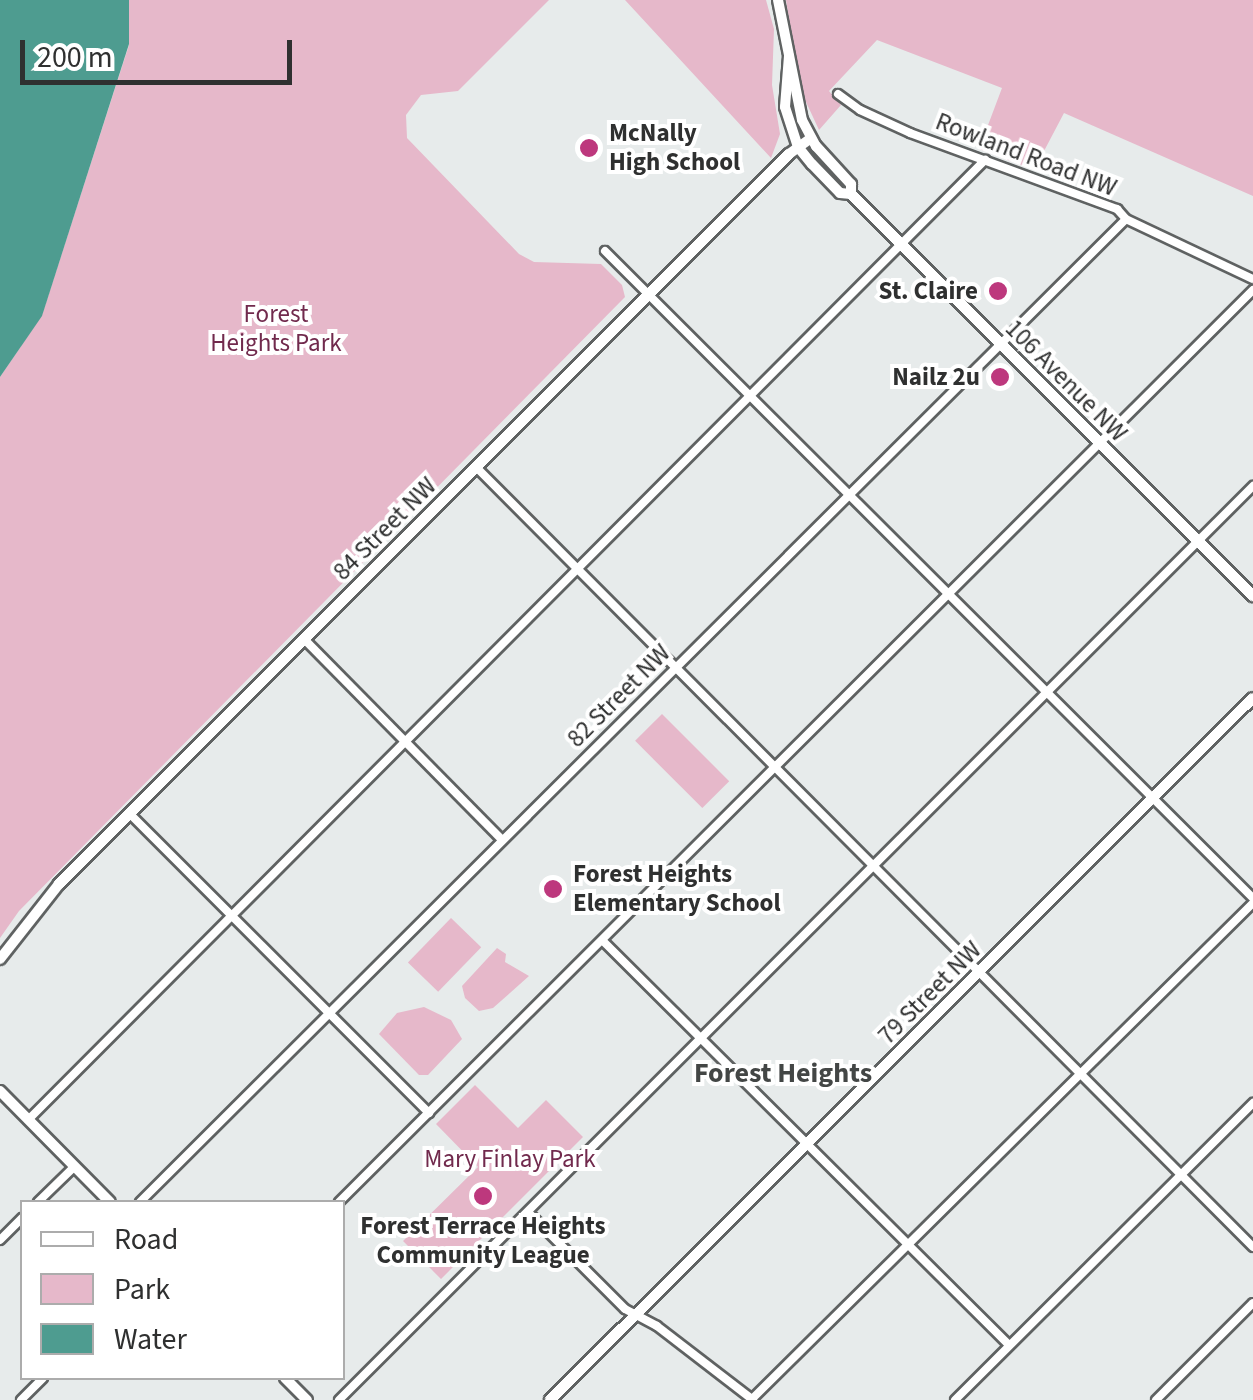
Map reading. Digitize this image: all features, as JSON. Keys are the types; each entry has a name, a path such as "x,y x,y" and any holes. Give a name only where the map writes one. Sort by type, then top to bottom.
{"main road":[{"path":"778,0 794,91 811,138"},
{"path":"788,56 784,99 798,146"},
{"name":"84 Street NW","path":"0,959 59,884 798,146 811,138"},
{"name":"106 Avenue NW","path":"811,138 852,184 851,194"},
{"name":"106 Avenue NW","path":"798,146 840,193 851,194 1253,596"},
{"name":"79 Street NW","path":"550,1400 1253,698"},
{"path":"0,1092 108,1200"},
{"path":"287,1380 307,1400"}],"street":[{"name":"Rowland Road NW","path":"838,94 860,110 910,133 1117,209 1126,218 1253,279"},
{"path":"28,1120 985,160"},
{"name":"82 Street NW","path":"142,1200 1126,218"},
{"path":"528,1212 635,1315 657,1326 753,1400 1253,901 605,251"},
{"path":"342,1200 1253,290"},
{"path":"476,467 1253,1247"},
{"path":"339,1400 1253,486"},
{"path":"304,638 502,840"},
{"path":"130,814 429,1113"},
{"path":"603,941 1009,1345"},
{"path":"954,1400 1253,1102"},
{"path":"40,1200 74,1167"},
{"path":"0,1240 20,1220"},
{"path":"1156,1400 1253,1303"},
{"path":"20,1400 41,1380"}],"green space":[{"name":"Forest Heights Park","path":"129,0 549,0 458,91 421,95 406,115 407,138 519,254 534,262 601,264 622,285 625,297 19,911 0,938 0,377 42,315 129,45"},
{"path":"625,0 766,0 774,29 772,85 780,134 771,158"},
{"path":"786,0 1253,0 1253,196 1064,113 1034,170 979,149 1002,88 877,40 829,91 841,105 819,130 800,89"},
{"path":"662,714 729,781 702,808 635,741"},
{"path":"451,918 481,947 438,992 408,963"},
{"path":"497,948 506,954 505,962 529,976 493,1008 479,1011 465,998 462,986"},
{"path":"424,1007 451,1020 462,1039 428,1075 419,1075 379,1034 397,1013"},
{"name":"Mary Finlay Park","path":"475,1085 518,1128 546,1100 583,1137 441,1279 403,1241 478,1167 436,1124"}],"water":[{"path":"0,0 129,0 129,44 42,316 0,377"}],"place":[{"name":"McNally High School","path":"589,148"},
{"name":"St. Claire","path":"998,291"},
{"name":"Nailz 2u","path":"1000,377"},
{"name":"Forest Heights Elementary School","path":"553,889"},
{"name":"Forest Terrace Heights Community League","path":"483,1196"}],"district":[{"name":"Forest Heights","path":"783,1073"}]}
